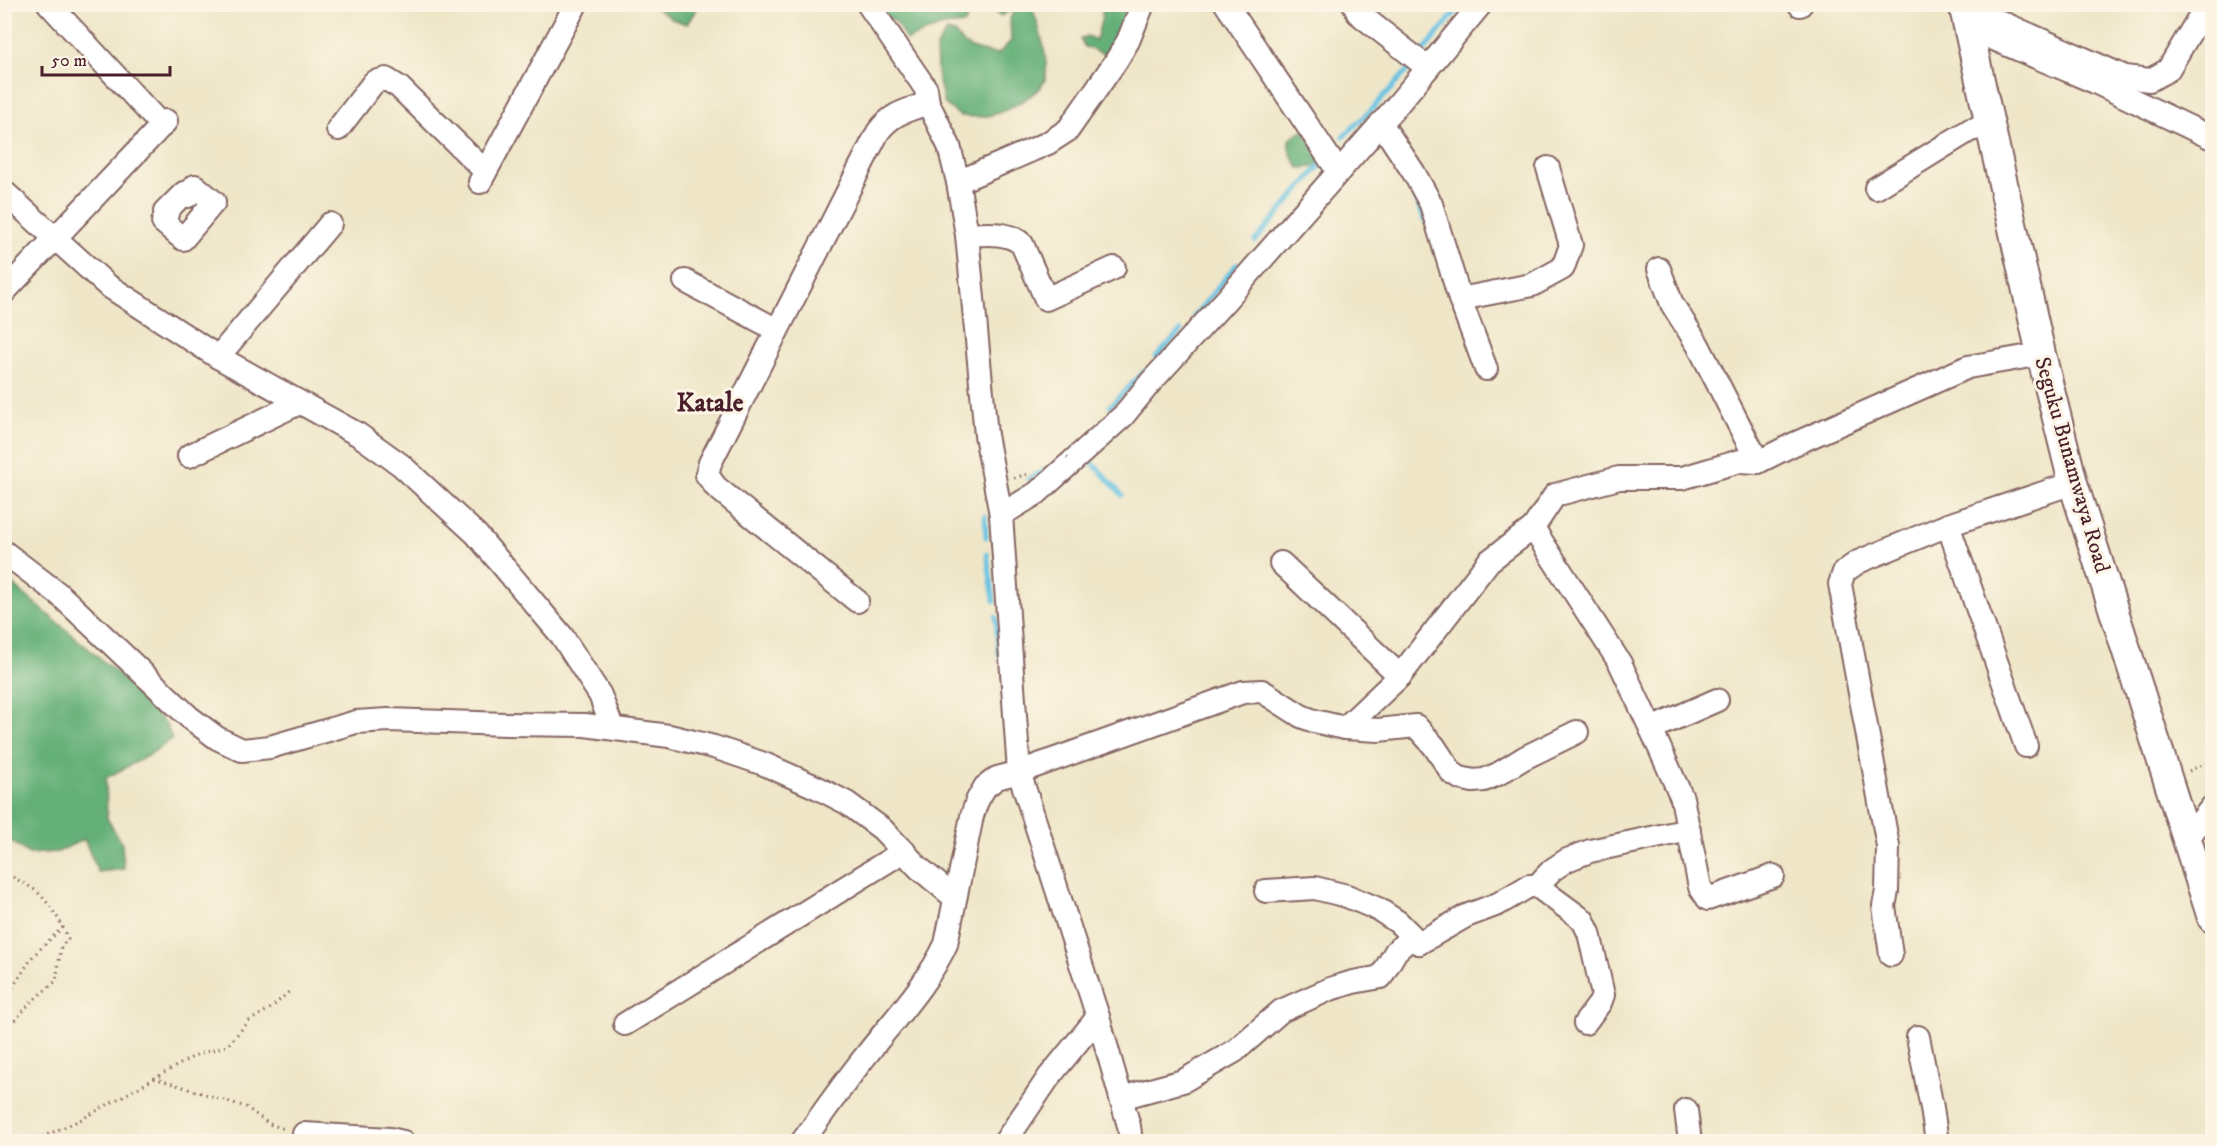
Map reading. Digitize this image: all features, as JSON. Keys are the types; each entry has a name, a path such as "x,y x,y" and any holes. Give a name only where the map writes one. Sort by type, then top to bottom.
{"main road":[{"name":"Seguku Bunamwaya Road","path":"1972,16 1989,126 2073,483 2212,918"}],"street":[{"path":"4,292 164,124 49,4"},
{"path":"338,129 374,82 386,79 399,87 483,176 576,4"},
{"path":"868,4 926,89 928,103 949,146 958,182 967,235 986,435 1000,514 1019,772 1098,1017 1131,1142"},
{"path":"958,182 1048,143 1068,130 1116,60 1132,31 1143,4"},
{"path":"1226,4 1338,171"},
{"path":"1354,4 1359,13 1428,68"},
{"path":"1000,514 1037,493 1123,416 1149,383 1381,123 1481,4"},
{"path":"1972,16 2125,77 2150,80 2168,69 2207,4"},
{"path":"1972,16 2095,82 2212,138"},
{"path":"857,601 716,487 707,475 710,462 878,132 887,120 897,114 928,103"},
{"path":"1381,123 1414,173 1431,204 1460,299 1486,369"},
{"path":"1876,188 1970,130 1989,126"},
{"path":"1460,299 1532,285 1563,268 1571,244 1548,168"},
{"path":"4,192 107,285 218,357 359,435 402,465 476,534 562,636 600,695 612,727"},
{"path":"218,357 330,224"},
{"path":"967,235 989,234 1016,238 1023,244 1046,299 1114,268"},
{"path":"1659,270 1672,304 1698,345 1758,462"},
{"path":"685,282 777,330"},
{"path":"1345,728 1400,676 1489,561 1533,528 1555,495 1619,478 1682,478 1740,461 1758,462 1968,367 2041,354"},
{"path":"189,456 300,403"},
{"path":"1891,955 1884,906 1887,891 1888,846 1840,584 1844,572 1858,562 1948,525 2073,483"},
{"path":"1948,525 2026,746"},
{"path":"1533,528 1620,663 1682,798 1700,887 1708,899 1773,876"},
{"path":"4,552 60,595 189,717 217,738 243,750 270,747 356,722 388,720 612,727 669,736 714,747 764,764 847,803 882,829 927,875 955,898"},
{"path":"1281,563 1400,676"},
{"path":"802,1142 937,963 946,944 972,816 985,787 997,778 1243,692 1262,691 1301,716 1345,728 1378,730 1416,726 1434,746 1452,773 1460,778 1473,781 1484,780 1498,774 1524,758 1577,732"},
{"path":"1651,729 1717,700"},
{"path":"2187,839 2212,807"},
{"path":"1537,886 1552,870 1567,860 1590,851 1689,830"},
{"path":"625,1024 904,852"},
{"path":"1419,943 1466,916 1498,904 1528,886 1537,886 1582,920 1588,933 1603,995 1600,1003 1585,1023"},
{"path":"1266,891 1315,888 1347,896 1378,909 1398,922 1419,943"},
{"path":"1121,1098 1183,1081 1235,1051 1281,1011 1342,985 1380,978 1396,951 1406,942 1411,938 1419,943"},
{"path":"1005,1142 1048,1077 1098,1017"},
{"path":"1918,1037 1932,1107 1936,1142"},
{"path":"1686,1110 1690,1142"},
{"path":"304,1134 390,1139 403,1142"}],"path":[{"path":"1062,454 1068,458"},
{"path":"2169,780 2212,760"},
{"path":"4,869 10,876 35,890 64,926 68,939 61,947 56,981 31,1002 4,1033"},
{"path":"4,996 9,993 33,956 64,926"},
{"path":"31,1142 82,1119 198,1054 227,1046 249,1021 271,1008 291,990"},
{"path":"154,1078 246,1107 269,1124 304,1134"}],"green space":[{"path":"653,5 699,5 687,24 672,19"},
{"path":"873,5 982,5 970,9 965,24 942,26 906,40 896,22 876,12"},
{"path":"987,5 1020,5 1001,16"},
{"path":"1102,5 1125,5 1117,46 1106,55 1085,47 1080,39 1087,36 1096,40 1102,17"},
{"path":"1031,6 1045,52 1046,72 1042,85 1021,102 995,114 981,117 960,116 944,103 937,73 936,47 947,31 955,33 963,43 973,49 998,54 1011,41 1010,18 1018,7"},
{"path":"1303,131 1324,160 1314,167 1299,168 1290,152 1289,142 1296,134"},
{"path":"5,578 116,672 166,724 172,739 149,755 106,778 107,818 122,844 124,869 98,872 84,839 58,852 29,854 5,837"}],"waterway":[{"path":"1421,54 1462,4"},
{"path":"1343,137 1411,67"},
{"path":"911,116 923,120 929,126"},
{"path":"1255,241 1324,161"},
{"path":"1414,195 1425,220"},
{"path":"1194,316 1237,264"},
{"path":"1156,357 1181,331"},
{"path":"1110,406 1145,371"},
{"path":"1086,459 1088,458 1122,495"},
{"path":"1028,479 1051,467"},
{"path":"985,516 986,537"},
{"path":"987,554 994,601"},
{"path":"996,617 999,654"}],"district":[{"name":"Katale","path":"710,403"}]}
